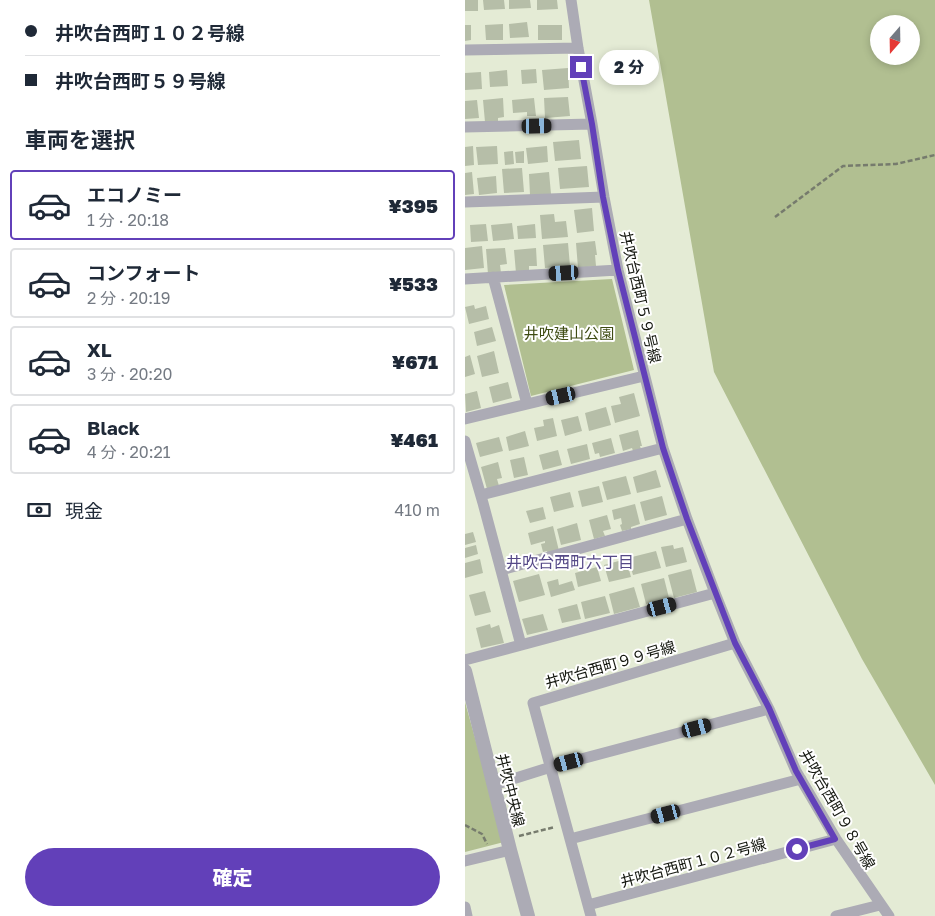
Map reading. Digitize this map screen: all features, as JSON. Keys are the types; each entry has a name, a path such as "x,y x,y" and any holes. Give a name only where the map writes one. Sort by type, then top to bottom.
{"street":[{"name":"井吹台西町５９号線","path":"571,0 603,197 618,270 663,448 715,593"},
{"path":"465,50 578,48"},
{"path":"465,127 592,124"},
{"path":"465,202 603,197"},
{"path":"465,279 618,270"},
{"path":"493,277 527,404"},
{"path":"465,419 644,376"},
{"path":"465,441 521,645"},
{"path":"481,495 663,448"},
{"path":"501,570 687,519"},
{"path":"465,660 715,593"},
{"name":"井吹台西町９８号線","path":"715,593 735,643 769,708 796,771 835,839 889,916"},
{"name":"井吹台西町９９号線","path":"589,911 533,703 735,643"},
{"name":"井吹中央線","path":"465,671 508,845 528,916"},
{"path":"494,784 769,708"},
{"path":"570,839 801,779"},
{"name":"井吹台西町１０２号線","path":"589,911 835,839"},
{"path":"465,861 491,855 508,845"},
{"path":"836,916 880,905"},
{"path":"465,907 467,916"}],"path":[{"path":"775,217 843,166 896,164 935,155"},
{"path":"508,845 566,824"},
{"path":"465,825 482,834 491,855"}],"green space":[{"path":"649,0 935,0 935,785 862,659 714,372"},
{"name":"井吹建山公園","path":"612,279 634,370 531,396 504,285"},
{"path":"465,702 504,842 465,852"}],"building":[{"path":"465,0 478,0 478,11 465,11"},
{"path":"483,0 504,0 505,9 484,10"},
{"path":"509,0 530,0 531,8 509,9"},
{"path":"537,0 557,0 558,9 537,10"},
{"path":"527,22 529,37 510,38 509,24"},
{"path":"503,24 503,40 486,40 485,25"},
{"path":"465,25 471,25 471,40 465,41"},
{"path":"538,25 562,25 562,40 538,40"},
{"path":"568,68 569,88 544,90 542,70"},
{"path":"536,69 537,83 522,84 521,70"},
{"path":"507,70 508,86 490,87 489,72"},
{"path":"481,72 482,89 465,90 465,73"},
{"path":"568,97 570,116 545,118 544,98"},
{"path":"503,98 504,117 498,118 498,121 485,122 483,100"},
{"path":"534,98 536,116 527,116 527,112 513,113 512,100"},
{"path":"477,100 479,118 465,119 465,101"},
{"path":"579,140 581,159 555,161 553,142"},
{"path":"473,146 474,165 465,166 465,147"},
{"path":"497,146 498,164 478,165 476,147"},
{"path":"547,146 548,162 528,164 526,148"},
{"path":"513,151 514,164 505,165 504,152"},
{"path":"524,151 524,163 516,163 515,152"},
{"path":"587,166 589,187 560,189 558,168"},
{"path":"522,168 524,192 504,193 502,169"},
{"path":"472,172 474,194 465,195 465,173"},
{"path":"549,172 551,194 530,195 529,174"},
{"path":"496,176 497,193 479,195 477,178"},
{"path":"592,208 594,231 577,233 574,210"},
{"path":"554,214 555,222 566,221 568,237 542,239 540,215"},
{"path":"512,223 514,239 493,241 491,225"},
{"path":"486,224 488,241 471,242 470,225"},
{"path":"535,224 536,238 518,239 517,226"},
{"path":"595,241 596,266 578,268 576,243"},
{"path":"568,243 570,266 545,268 543,245"},
{"path":"482,246 484,268 465,270 465,248"},
{"path":"505,248 507,264 500,265 501,273 488,274 486,249"},
{"path":"536,248 537,266 529,266 529,272 516,273 514,250"},
{"path":"474,305 475,309 486,306 489,319 469,324 465,307"},
{"path":"492,327 496,341 477,346 474,332"},
{"path":"494,351 499,373 482,377 477,356"},
{"path":"470,355 475,374 465,377 465,357"},
{"path":"508,382 512,398 493,403 489,387"},
{"path":"477,391 481,408 466,412 465,394"},
{"path":"634,393 640,416 615,423 611,406 621,404 619,397"},
{"path":"606,407 611,425 589,431 585,413"},
{"path":"578,416 582,431 565,436 561,420"},
{"path":"553,418 557,436 537,441 534,428 544,426 543,420"},
{"path":"638,430 641,449 633,451 632,448 623,451 619,435"},
{"path":"525,431 529,446 509,451 506,437"},
{"path":"499,437 503,451 480,457 476,443"},
{"path":"611,438 615,453 600,457 599,453 595,454 592,443"},
{"path":"587,444 590,459 571,464 567,449"},
{"path":"558,450 562,465 543,470 539,455"},
{"path":"524,457 528,475 514,478 510,460"},
{"path":"498,462 502,478 497,479 499,486 487,489 481,467"},
{"path":"656,470 661,487 637,493 633,477"},
{"path":"626,476 631,494 607,500 602,482"},
{"path":"599,486 603,502 582,507 578,491"},
{"path":"570,492 574,507 554,512 550,497"},
{"path":"662,496 667,515 645,521 640,502"},
{"path":"635,504 640,524 622,531 620,525 622,524 621,518 614,520 612,510"},
{"path":"543,507 546,519 530,523 526,511"},
{"path":"607,515 611,529 603,531 605,536 594,539 589,520"},
{"path":"577,523 581,540 561,545 557,529"},
{"path":"553,526 559,551 548,554 547,551 543,552 541,544 545,543 545,541 531,545 528,533"},
{"path":"473,532 476,542 465,545 465,534"},
{"path":"476,545 478,554 465,558 465,548"},
{"path":"673,545 674,549 683,547 687,562 666,567 661,547"},
{"path":"656,551 661,568 633,575 628,558"},
{"path":"480,559 483,573 465,578 465,563"},
{"path":"626,559 631,577 609,582 604,565"},
{"path":"597,567 601,581 578,587 575,573"},
{"path":"691,569 697,592 674,598 668,575"},
{"path":"539,574 545,595 519,602 513,581"},
{"path":"664,578 669,598 646,604 641,584"},
{"path":"558,579 559,585 572,581 575,590 551,597 547,582"},
{"path":"634,587 640,607 614,614 609,594"},
{"path":"485,591 491,612 475,616 469,595"},
{"path":"605,596 610,613 585,619 581,602"},
{"path":"577,604 581,619 562,623 558,609"},
{"path":"543,614 548,630 527,635 522,619"},
{"path":"490,624 491,628 499,625 504,643 481,648 476,628"}],"district":[{"name":"井吹台西町六丁目","path":"570,562"}],"route":[{"path":"581,67 603,197 618,270 663,448 687,519 735,643 769,708 796,771 835,839 797,849"}]}
